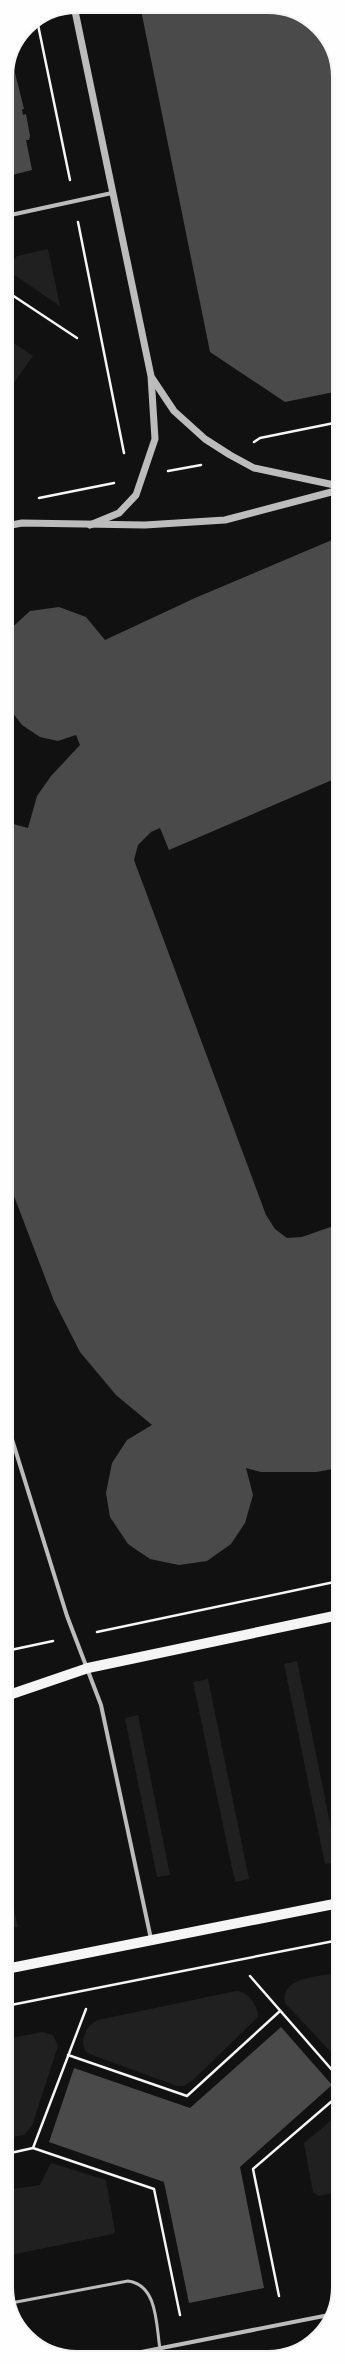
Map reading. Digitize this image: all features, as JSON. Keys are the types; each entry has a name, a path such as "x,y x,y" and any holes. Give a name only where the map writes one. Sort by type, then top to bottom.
{"main road":[{"path":"13,1694 88,1668 332,1616"},
{"path":"13,1967 332,1904"}],"street":[{"path":"75,13 150,376 155,439 136,495 119,513 90,525"},
{"path":"13,215 112,194"},
{"path":"150,376 174,411 205,439 230,456 254,468 332,485"},
{"path":"13,525 22,523 145,525 225,520 332,492"},
{"path":"13,1442 67,1616 88,1668 101,1706 151,1939"},
{"path":"149,2351 325,2316"}],"lane":[{"path":"15,2302 128,2281 138,2283 146,2290 152,2300 160,2349"}],"path":[{"path":"38,26 71,187"},
{"path":"80,230 124,447 124,460"},
{"path":"13,296 76,338"},
{"path":"250,444 260,438 332,423"},
{"path":"164,472 206,464"},
{"path":"36,499 117,482"},
{"path":"13,1649 332,1582"},
{"path":"13,2005 332,1941"},
{"path":"250,1976 332,2070"},
{"path":"33,2148 86,2010"},
{"path":"68,2055 187,2096 280,2011"},
{"path":"279,2296 253,2169 332,2101"},
{"path":"13,2152 33,2148 154,2189 180,2315"}],"shaded area":[{"path":"48,249 60,306 13,274 13,262 17,256"},
{"path":"13,343 33,356 13,384"},
{"path":"297,1661 332,1833 332,1863 325,1864 284,1664"},
{"path":"208,1679 249,1879 235,1882 193,1682"},
{"path":"138,1715 170,1875 157,1877 125,1718"},
{"path":"13,1904 18,1927 13,1928"},
{"path":"332,1974 332,2051 330,2051 285,2003 285,1994 288,1988 303,1979"},
{"path":"236,1991 248,1996 252,2000 258,2013 258,2017 194,2079 184,2086 177,2086 87,2053 84,2049 83,2039 85,2034 90,2026 98,2020"},
{"path":"42,2032 53,2035 58,2046 32,2126 24,2135 13,2137 13,2038"},
{"path":"332,2120 332,2193 319,2196 313,2192 304,2143"},
{"path":"51,2163 106,2180 115,2232 113,2234 13,2255 13,2189 40,2185"}],"building":[{"path":"142,13 268,13 285,15 304,24 319,38 329,56 331,64 332,392 285,402 210,352"},
{"path":"14,68 24,109 22,109 23,115 26,114 30,136 29,140 26,140 32,170 13,175"},
{"path":"332,540 332,780 169,850 160,828 151,832 138,845 134,860 266,1215 275,1229 287,1238 302,1237 332,1226 332,1469 316,1472 261,1472 246,1468 253,1495 245,1523 231,1544 207,1561 179,1565 150,1559 128,1544 110,1517 106,1493 112,1463 127,1440 152,1425 116,1395 80,1352 54,1301 13,1193 13,824 28,828 37,796 51,776 80,745 76,735 58,741 40,737 22,725 13,713 13,627 30,611 59,607 86,617 105,640 195,598"},
{"path":"281,2027 332,2085 240,2167 264,2288 189,2303 164,2182 49,2142 74,2068 190,2108"}]}
